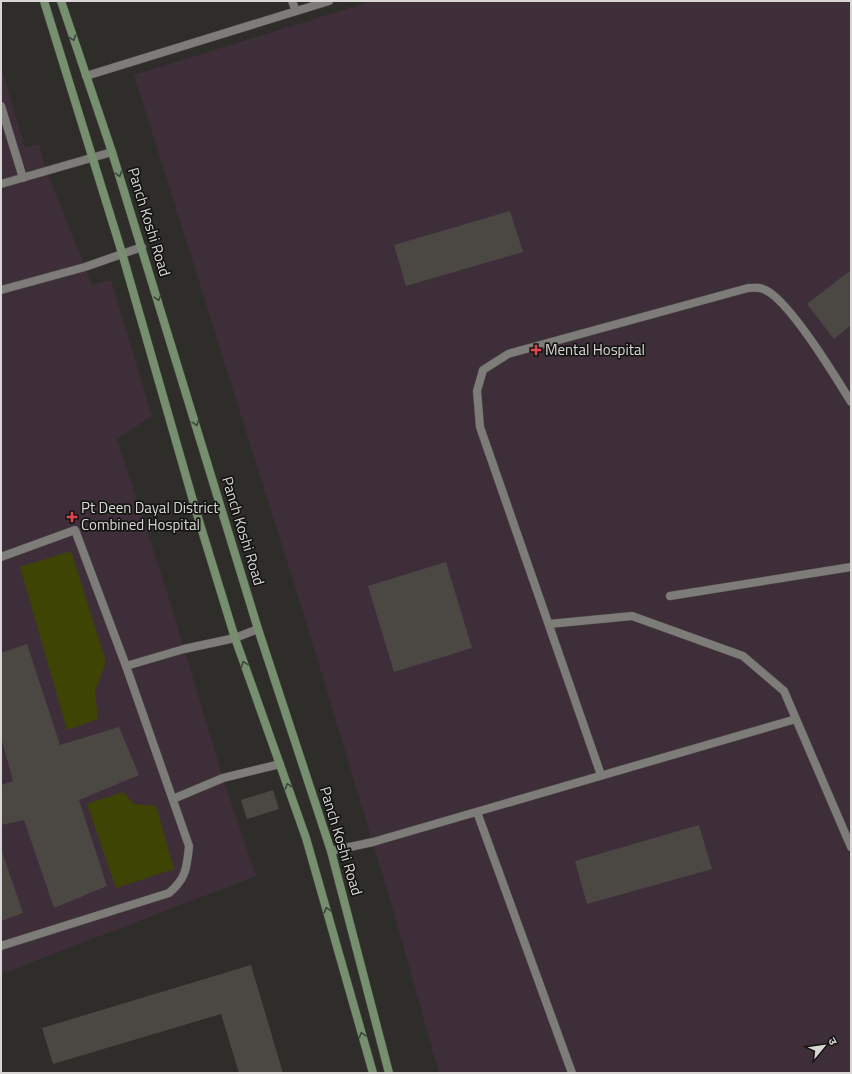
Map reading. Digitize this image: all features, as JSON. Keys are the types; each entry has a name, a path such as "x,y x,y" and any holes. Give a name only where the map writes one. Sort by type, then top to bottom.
{"street":[{"path":"44,1 122,254 196,511 235,638 306,838 373,1073"},
{"name":"Panch Koshi Road","path":"61,1 112,152 258,629 331,851 389,1073"},
{"path":"292,1 296,11"},
{"path":"86,76 328,1"},
{"path":"1,106 23,178"},
{"path":"1,184 112,152"},
{"path":"1,290 86,267 142,247"},
{"path":"600,775 480,427 477,391 483,370 508,354 748,288 764,289 784,304 834,374 851,402"},
{"path":"1,557 75,530 126,666 189,846 187,869 177,886 169,893 1,946"},
{"path":"670,596 851,567"},
{"path":"549,624 632,616 743,656 784,691 851,847"},
{"path":"126,666 184,649 235,638 258,629"},
{"path":"331,851 373,842 796,719"},
{"path":"173,799 223,778 280,764"},
{"path":"477,812 572,1073"}],"shaded area":[{"name":"Mental Hospital","path":"372,1 851,1 851,1073 439,1073 391,903 307,625 134,75"},
{"name":"Pt Deen Dayal District Combined Hospital","path":"1,67 25,148 39,144 46,170 92,285 111,280 152,416 117,439 168,595 223,778 256,876 1,974"}],"green space":[{"path":"71,551 106,662 95,691 98,719 67,730 20,567"},
{"path":"123,792 134,804 156,806 174,869 116,888 87,804"}],"building":[{"path":"510,211 523,252 406,286 394,245"},
{"path":"851,270 851,325 834,339 807,304"},
{"path":"446,562 472,648 394,672 368,586"},
{"path":"27,644 60,745 119,727 139,775 79,800 107,886 54,908 24,820 1,825 1,785 13,781 1,737 1,653"},
{"path":"273,790 279,809 247,819 241,800"},
{"path":"699,825 712,869 587,904 575,861"},
{"path":"1,849 23,913 1,921"},
{"path":"251,965 283,1073 239,1073 221,1014 53,1064 42,1028"}],"place":[{"name":"Mental Hospital","path":"536,350"},
{"name":"Pt Deen Dayal District Combined Hospital","path":"72,517"}]}
